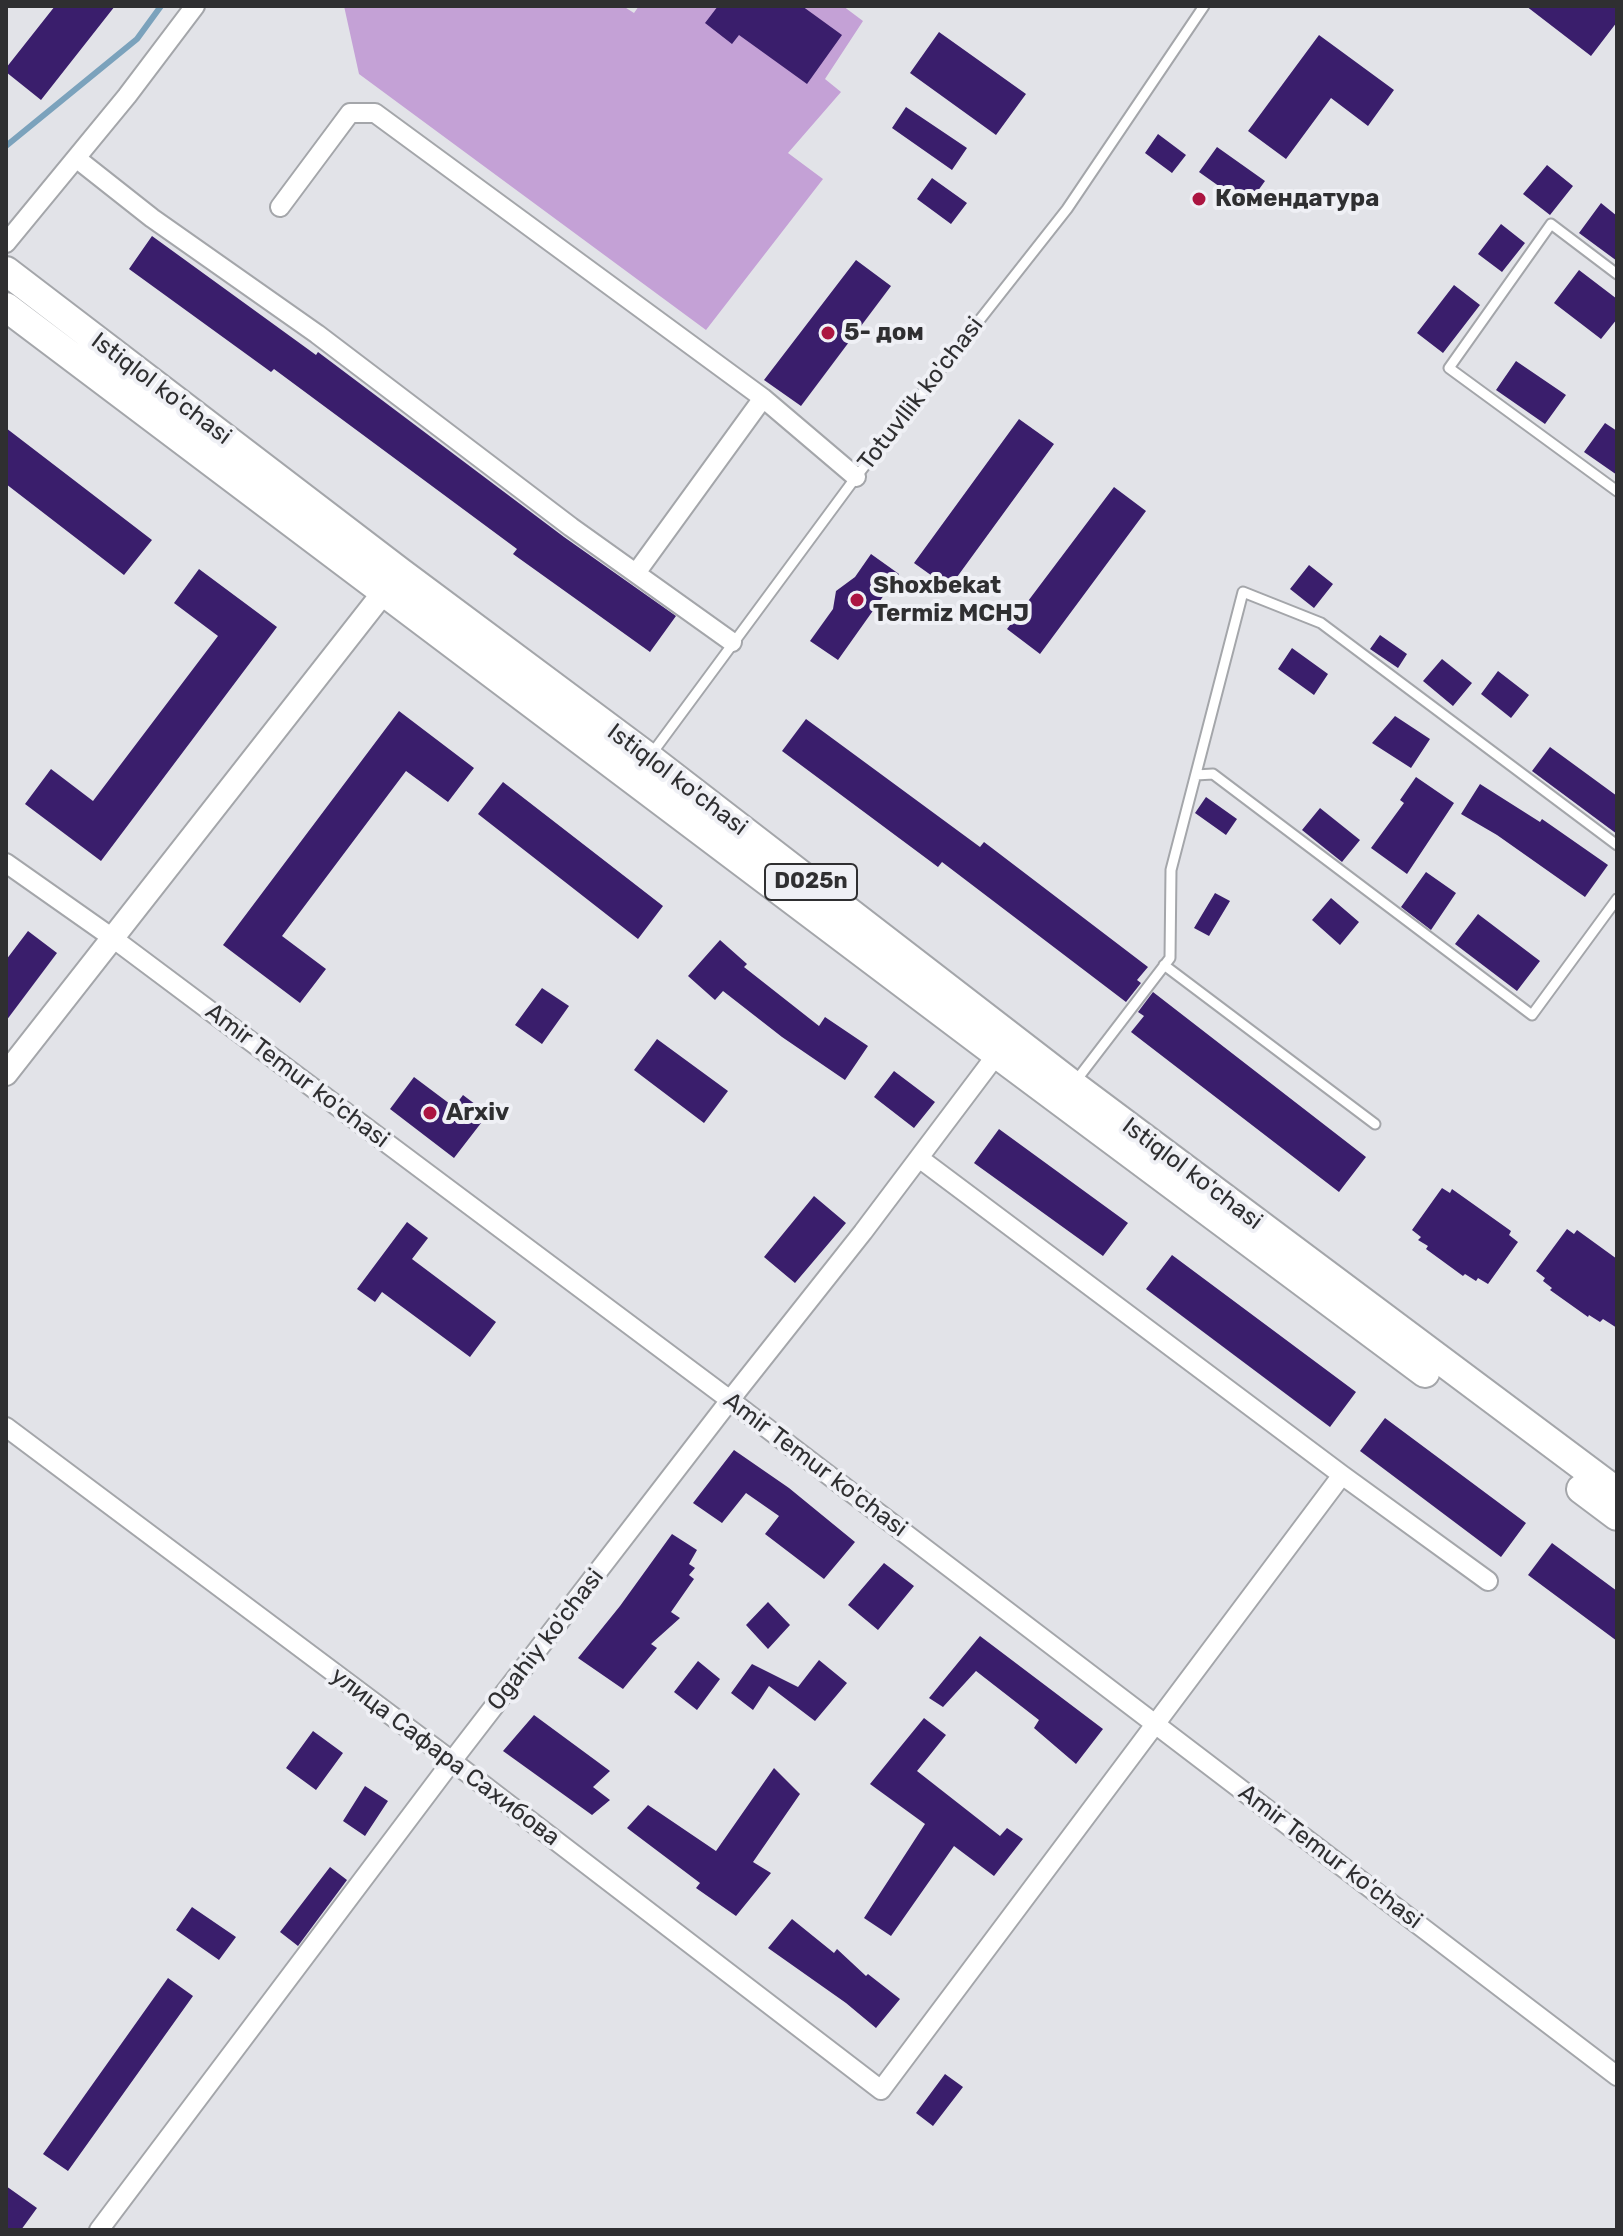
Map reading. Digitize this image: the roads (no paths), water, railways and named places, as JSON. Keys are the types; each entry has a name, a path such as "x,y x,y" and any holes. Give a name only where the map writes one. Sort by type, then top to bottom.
{"main road":[{"name":"Istiqlol ko'chasi","path":"6,271 392,582"},
{"name":"Istiqlol ko'chasi","path":"6,307 392,582 1617,1492"},
{"name":"Istiqlol ko'chasi","path":"641,768 997,1054 1617,1516"}],"street":[{"path":"6,243 127,96 195,6"},
{"path":"280,207 350,113 375,113 763,398 856,477"},
{"path":"76,158 152,218 317,334 456,441 732,642"},
{"path":"636,573 763,398"},
{"path":"6,1074 392,582"},
{"name":"Amir Temur ko'chasi","path":"6,863 114,939 730,1400 1617,2076"},
{"name":"Ogahiy ko'chasi","path":"99,2230 452,1761 997,1054"},
{"path":"919,1158 1488,1581"},
{"name":"улица Сафара Сахибова","path":"6,1427 452,1761 881,2090 1156,1724"},
{"path":"1156,1724 1342,1475"}],"lane":[{"name":"Totuvllik ko'chasi","path":"641,768 856,477 1067,209 1204,6"},
{"path":"1617,274 1551,224 1449,368 1617,491"},
{"path":"1073,1085 1170,958 1171,870 1243,592 1321,623 1617,845"},
{"path":"1196,775 1213,774 1532,1015 1617,899"},
{"path":"1164,965 1375,1124"}],"waterway":[{"path":"6,146 137,39 161,6"}],"place":[{"name":"Комендатура","path":"1199,199"},
{"name":"5- дом","path":"828,333"},
{"name":"Shoxbekat Termiz MCHJ","path":"857,600"},
{"name":"Arxiv","path":"430,1113"}]}
